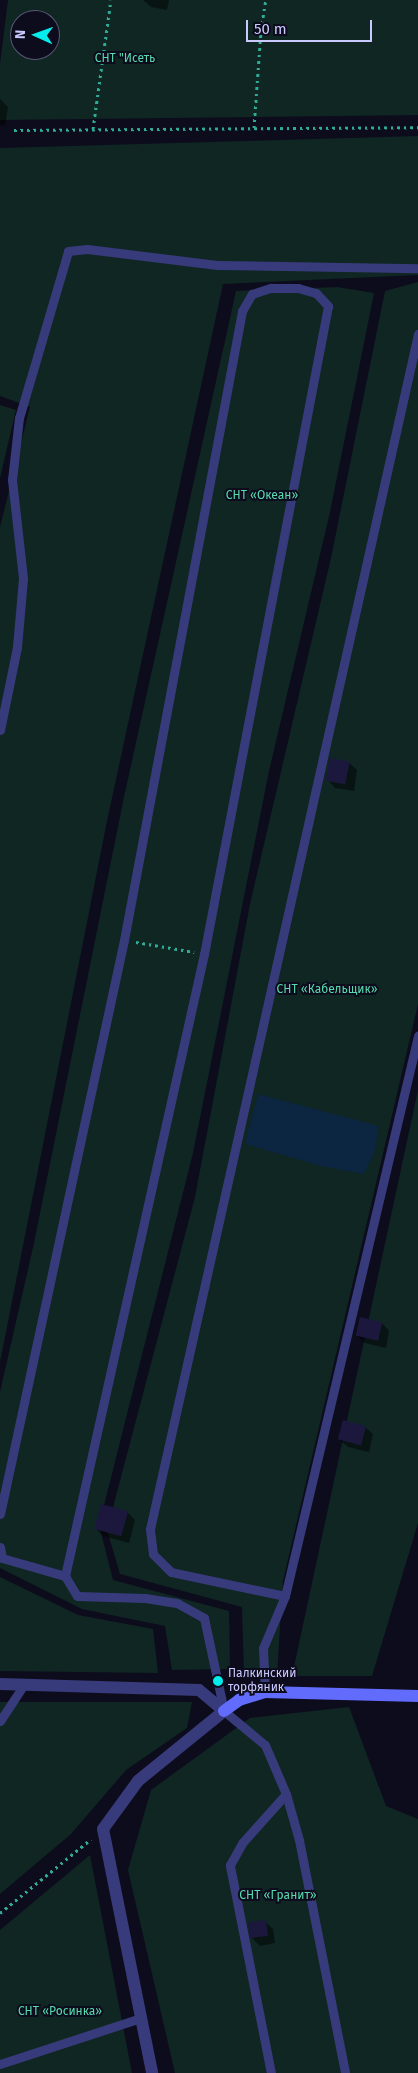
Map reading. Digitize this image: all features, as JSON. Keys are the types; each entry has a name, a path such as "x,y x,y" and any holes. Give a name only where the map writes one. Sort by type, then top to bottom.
{"street":[{"path":"0,1684 199,1690 224,1711"},
{"path":"152,2073 103,1829 138,1780 193,1739 239,1700 265,1692 418,1696"}],"lane":[{"path":"0,730 17,647 22,578 12,480 19,418 68,251 88,248 217,265 418,268"},
{"path":"0,1514 124,940 242,311 252,294 271,288 298,288 316,293 328,306 204,954 65,1576 76,1596 145,1598 178,1603 204,1618 224,1711 265,1744 286,1794 299,1840 345,2073"},
{"path":"285,1596 171,1572 154,1554 150,1529 418,334"},
{"path":"265,1692 263,1648 285,1596 418,1036"},
{"path":"0,1547 2,1558 65,1576"},
{"path":"0,1721 23,1686"},
{"path":"271,2073 230,1865 243,1842 286,1794"},
{"path":"0,2064 141,2018"}],"path":[{"path":"93,129 111,0"},
{"path":"254,128 261,30 266,0"},
{"path":"14,130 418,127"},
{"path":"124,940 204,954"},
{"path":"0,1913 103,1829"}],"green space":[{"name":"СНТ \"Исеть","path":"8,0 418,0 418,115 0,120 0,64"},
{"path":"418,136 418,275 223,284 107,821 0,1362 0,527 30,407 0,396 0,148"},
{"name":"СНТ «Кабельщик»","path":"418,282 418,1004 283,1581 277,1674 244,1673 242,1607 120,1574 107,1530 195,1197 250,904 331,558 385,291"},
{"name":"СНТ «Океан»","path":"337,287 374,293 330,512 269,771 193,1153 99,1525 113,1580 229,1611 230,1669 172,1670 165,1626 82,1609 0,1568 0,1392 34,1243 124,797 236,291"},
{"path":"0,405 16,410 0,478"},
{"path":"418,1090 418,1523 372,1676 292,1676"},
{"path":"0,1577 78,1615 153,1629 158,1673 0,1671"},
{"path":"0,1702 192,1702 187,1728 126,1770 71,1834 0,1894"},
{"name":"СНТ «Гранит»","path":"349,1707 386,1806 418,1819 418,2073 175,2073 128,1870 151,1790 250,1718"},
{"name":"СНТ «Росинка»","path":"90,1855 132,2073 0,2073 0,1930"}],"water":[{"path":"258,1094 379,1126 374,1153 364,1174 321,1166 245,1144"}],"building":[{"path":"330,758 350,762 345,784 326,781"},
{"path":"360,1317 382,1322 378,1341 356,1336"},
{"path":"343,1420 366,1426 361,1446 338,1439"},
{"path":"101,1504 128,1511 121,1536 94,1529"},
{"path":"266,1920 268,1936 250,1938 248,1922"}],"place":[{"name":"Палкинский торфяник","path":"218,1681"}]}
